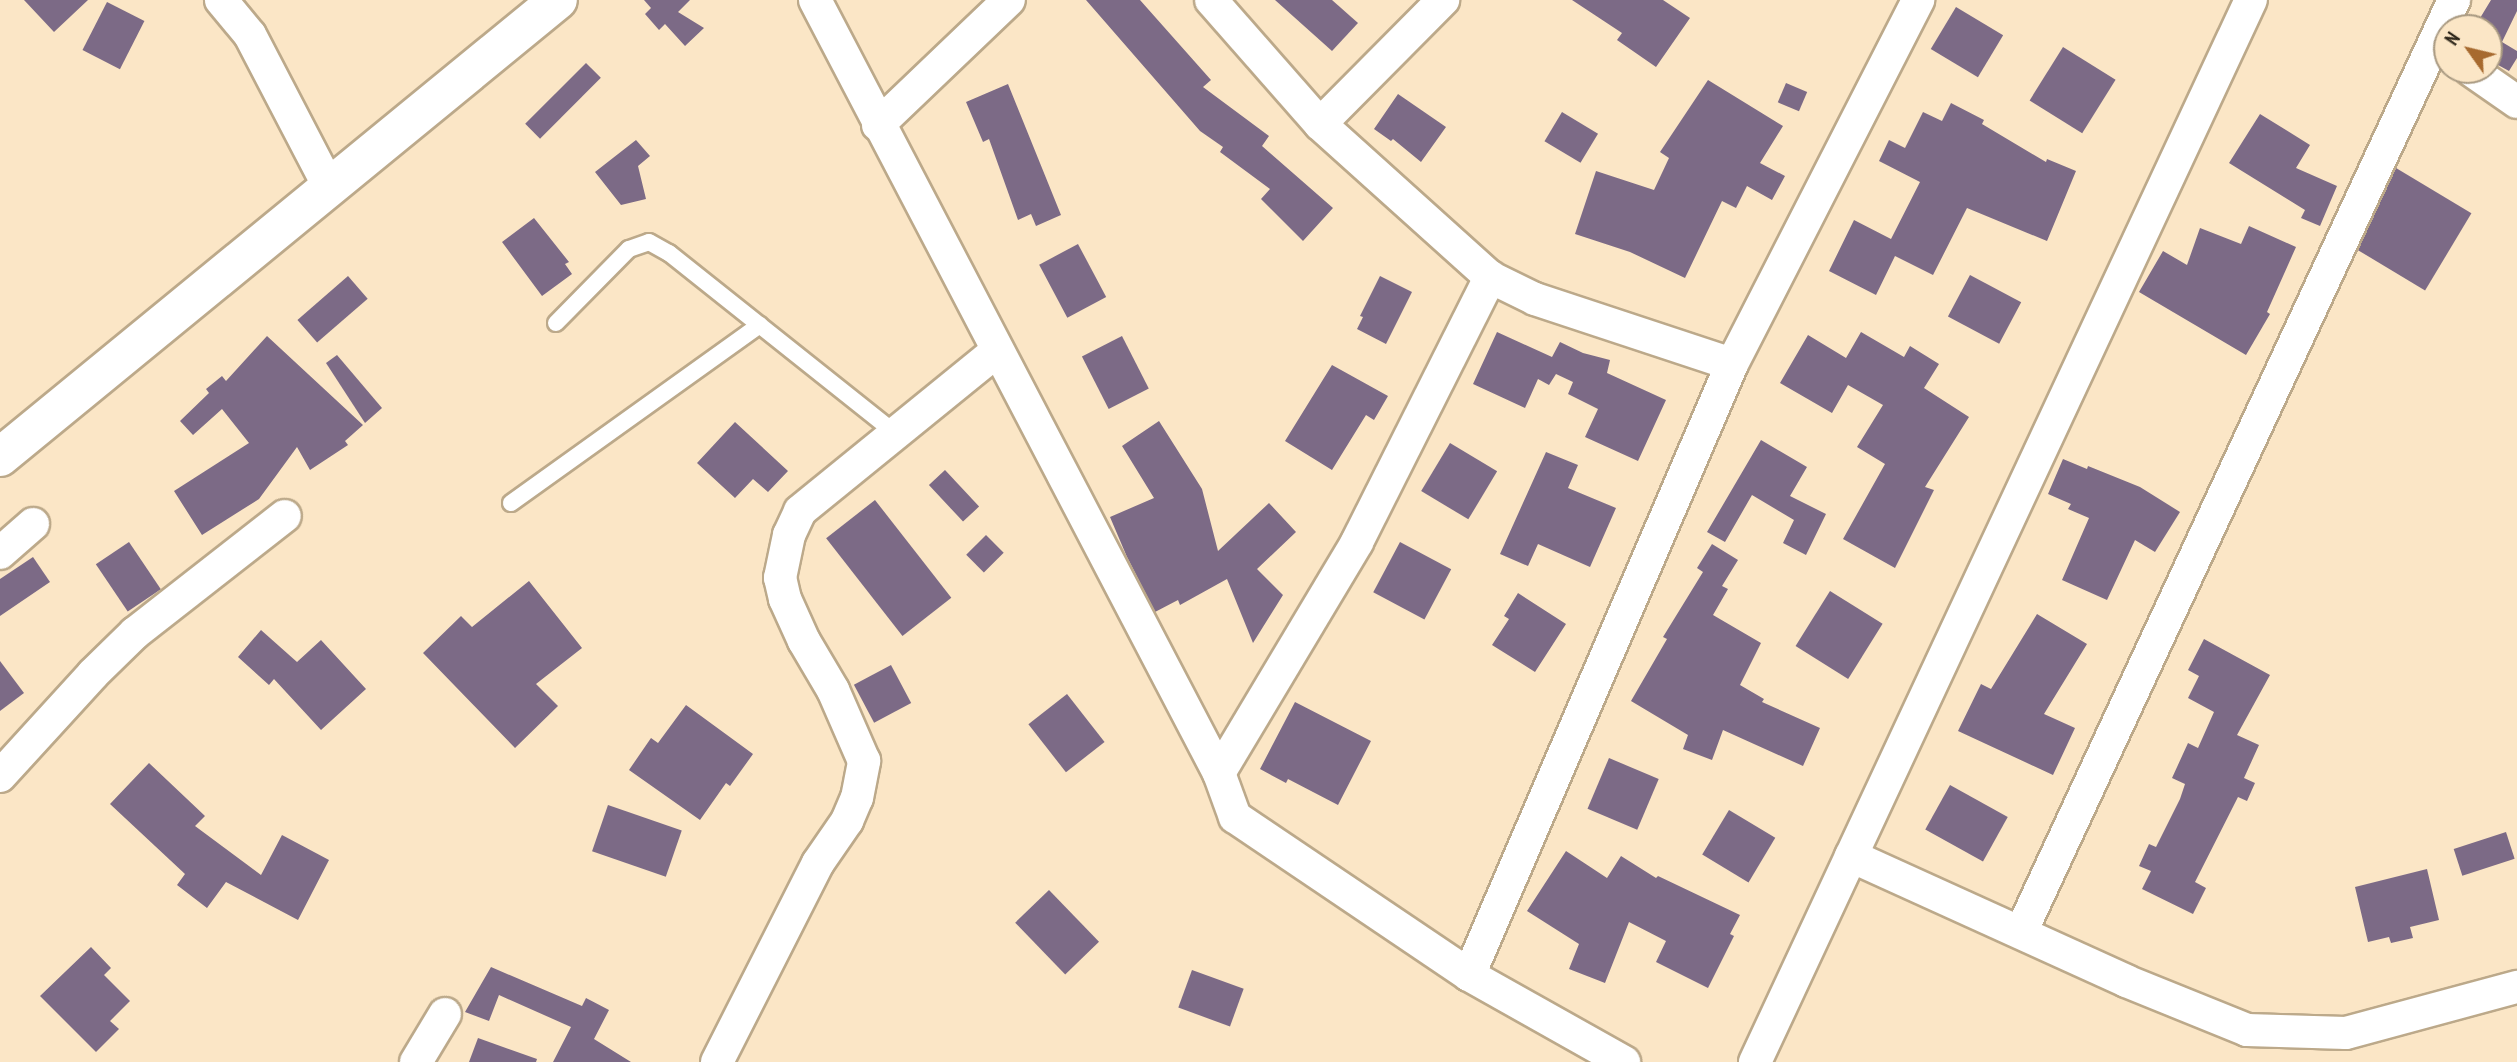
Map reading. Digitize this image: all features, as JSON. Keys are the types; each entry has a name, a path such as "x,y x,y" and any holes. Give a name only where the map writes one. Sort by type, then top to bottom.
{"main road":[{"path":"0,457 558,0"}],"street":[{"path":"221,0 250,35 330,187"},
{"path":"815,0 1219,773 1235,817 1469,975 1624,1062"},
{"path":"878,125 1009,0"},
{"path":"1210,0 1320,124 1490,276 1535,299 1732,364"},
{"path":"1320,124 1443,0"},
{"path":"1469,975 1732,364 1918,0"},
{"path":"1755,1062 2251,0"},
{"path":"2021,932 2433,64"},
{"path":"2491,84 2517,102"},
{"path":"1219,773 1357,542 1490,276"},
{"path":"717,1062 818,863 847,821 857,798 864,761 833,691 804,641 785,599 780,578 789,535 800,510 997,351"},
{"path":"0,776 93,674 135,633 285,516"},
{"path":"0,553 33,524"},
{"path":"1851,856 2126,981 2247,1030 2346,1033 2517,987"},
{"path":"416,1062 445,1014"}],"lane":[{"path":"556,323 629,248 649,242 669,253 895,433"},
{"path":"511,503 760,325"}],"building":[{"path":"24,0 88,0 54,32"},
{"path":"644,0 690,0 678,12 704,28 685,46 665,24 659,30 645,14 651,8"},
{"path":"1086,0 1140,0 1211,80 1203,87 1269,136 1262,146 1333,208 1303,241 1261,199 1270,189 1220,152 1223,147 1200,131"},
{"path":"1275,0 1332,0 1358,23 1332,51"},
{"path":"1572,0 1663,0 1690,18 1656,67 1617,40 1622,33"},
{"path":"2491,0 2517,0 2517,11 2503,40 2503,14 2482,14"},
{"path":"107,2 144,21 120,69 82,50"},
{"path":"1956,7 2003,35 1978,77 1931,49"},
{"path":"2503,43 2517,51 2517,58 2509,71 2503,68"},
{"path":"2063,47 2116,80 2082,133 2030,100"},
{"path":"586,63 601,78 540,139 525,124"},
{"path":"1708,80 1783,126 1760,163 1785,176 1772,200 1747,186 1736,208 1722,201 1685,278 1630,252 1575,234 1596,171 1654,190 1669,158 1660,152"},
{"path":"1786,83 1807,92 1799,111 1778,102"},
{"path":"1008,84 1061,215 1036,226 1031,214 1018,220 989,139 983,142 966,102"},
{"path":"1398,94 1446,127 1421,162 1393,139 1391,141 1374,129"},
{"path":"1951,103 1984,120 1982,124 2046,162 2047,159 2076,171 2047,241 1967,208 1933,275 1895,256 1876,295 1829,271 1854,220 1891,239 1920,182 1879,161 1889,140 1905,148 1923,112 1942,121"},
{"path":"1562,112 1598,134 1580,163 1544,141"},
{"path":"2260,114 2310,145 2296,168 2337,186 2320,226 2301,218 2305,210 2229,163"},
{"path":"636,140 650,156 638,166 646,199 621,205 595,172"},
{"path":"2396,168 2471,213 2425,290 2350,245"},
{"path":"534,218 569,262 565,264 572,274 542,296 502,242"},
{"path":"2249,226 2296,247 2267,312 2270,314 2246,355 2139,292 2163,251 2187,265 2200,228 2241,244"},
{"path":"1078,244 1106,297 1067,318 1039,265"},
{"path":"1970,275 2021,302 1999,344 1948,316"},
{"path":"348,276 368,299 317,343 297,320"},
{"path":"1380,276 1412,292 1386,344 1357,329 1363,317 1360,316"},
{"path":"1497,332 1552,357 1560,342 1583,353 1610,360 1607,373 1666,400 1638,461 1585,437 1598,409 1568,394 1573,382 1556,374 1549,385 1538,379 1525,408 1473,384"},
{"path":"1861,332 1904,357 1910,346 1939,364 1924,388 1969,417 1925,487 1934,490 1895,568 1843,539 1885,464 1857,447 1883,405 1848,385 1832,413 1780,383 1808,335 1846,358"},
{"path":"267,336 363,425 345,441 348,445 310,470 297,447 259,499 202,535 174,491 249,443 222,409 193,435 180,421 209,393 206,389 222,376 226,381"},
{"path":"1122,336 1149,389 1109,409 1082,356"},
{"path":"337,355 382,408 365,423 326,363"},
{"path":"1332,365 1388,396 1374,420 1366,415 1332,470 1285,441"},
{"path":"1159,421 1202,489 1218,551 1269,503 1296,532 1257,569 1283,595 1253,643 1227,579 1180,605 1178,600 1155,612 1110,517 1154,498 1122,446"},
{"path":"735,422 788,471 768,492 753,479 735,498 697,463"},
{"path":"1761,440 1807,467 1790,496 1826,514 1806,555 1783,543 1794,520 1752,495 1725,542 1707,532"},
{"path":"1450,443 1497,471 1468,519 1421,491"},
{"path":"1546,452 1578,465 1568,488 1616,508 1590,567 1538,544 1528,566 1500,554"},
{"path":"2063,459 2140,487 2180,512 2155,552 2135,540 2107,600 2062,580 2089,518 2068,509 2071,504 2048,494"},
{"path":"945,470 979,507 963,522 929,485"},
{"path":"875,500 951,598 902,636 826,538"},
{"path":"986,535 1004,553 984,572 966,555"},
{"path":"129,542 161,589 128,612 96,564"},
{"path":"1400,542 1451,569 1424,620 1373,592"},
{"path":"1712,544 1738,560 1722,586 1728,589 1713,615 1761,643 1740,685 1764,699 1762,702 1820,728 1803,766 1723,730 1712,760 1683,749 1688,735 1631,701 1667,639 1663,637 1703,572 1697,568"},
{"path":"33,557 50,582 0,616 0,579"},
{"path":"529,581 582,648 536,684 558,706 515,748 423,653 461,616 472,627"},
{"path":"1830,591 1883,624 1848,679 1796,646"},
{"path":"1518,593 1566,624 1535,672 1492,645 1509,619 1504,616"},
{"path":"2037,614 2087,644 2044,714 2075,728 2053,775 1958,731 1981,684 1991,689"},
{"path":"261,630 297,662 321,640 366,689 321,730 274,679 269,685 238,657"},
{"path":"2204,639 2270,675 2237,735 2259,745 2244,778 2255,783 2247,801 2238,797 2195,882 2206,888 2193,914 2142,889 2151,871 2139,866 2149,844 2156,847 2180,799 2185,784 2172,778 2188,743 2198,748 2214,712 2188,698 2199,676 2188,670"},
{"path":"0,661 24,693 0,711"},
{"path":"891,665 911,703 874,723 854,685"},
{"path":"1067,694 1105,742 1066,772 1028,724"},
{"path":"1295,702 1371,741 1338,805 1288,779 1286,783 1260,769"},
{"path":"686,705 753,754 730,786 726,783 700,820 629,770 651,738 658,743"},
{"path":"1609,758 1659,779 1637,830 1588,809"},
{"path":"149,763 205,816 195,826 261,875 282,835 329,860 298,920 226,882 207,908 177,885 185,874 110,804"},
{"path":"1950,785 2008,817 1983,862 1925,830"},
{"path":"608,805 682,830 666,877 592,851"},
{"path":"1729,810 1775,838 1749,882 1702,855"},
{"path":"2506,832 2515,859 2462,876 2454,849"},
{"path":"1566,851 1607,878 1621,856 1656,878 1658,876 1740,915 1730,934 1734,936 1708,988 1656,962 1666,941 1629,922 1605,983 1569,969 1579,944 1527,911"},
{"path":"2427,869 2439,920 2410,927 2413,938 2391,943 2389,937 2368,942 2355,887"},
{"path":"1049,890 1099,942 1065,974 1015,923"},
{"path":"91,947 111,968 104,975 130,1001 110,1021 119,1029 96,1052 40,996"},
{"path":"491,967 582,1006 586,998 609,1010 594,1039 631,1062 553,1062 571,1027 499,995 489,1021 465,1012"},
{"path":"1192,970 1244,989 1230,1026 1178,1008"},
{"path":"478,1038 537,1059 536,1062 469,1062"}]}
